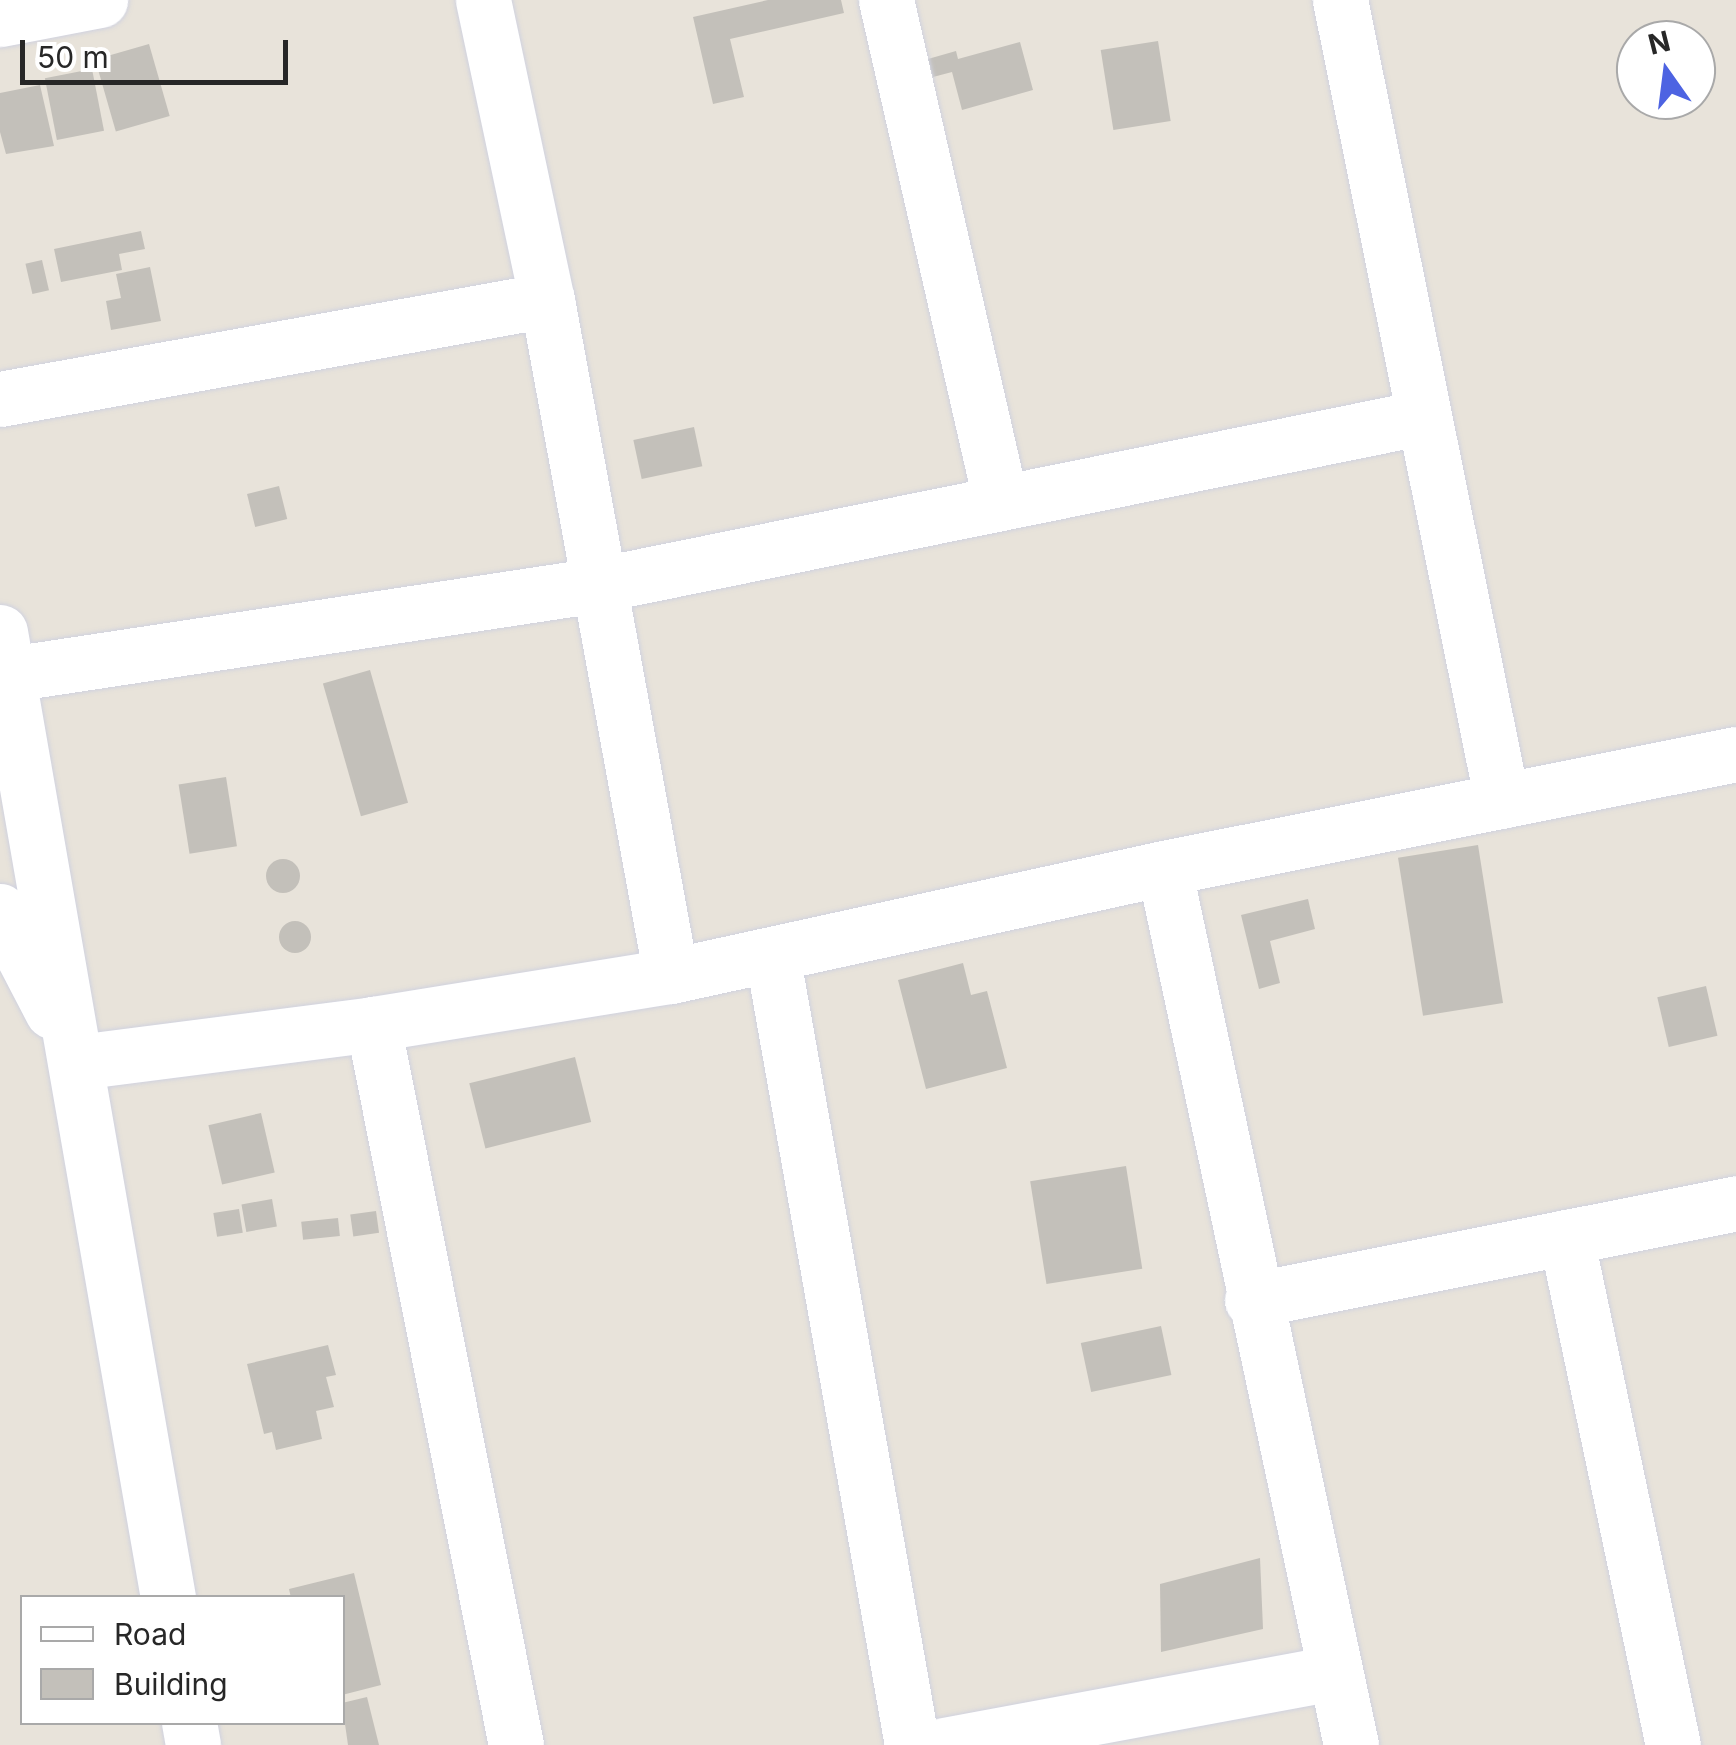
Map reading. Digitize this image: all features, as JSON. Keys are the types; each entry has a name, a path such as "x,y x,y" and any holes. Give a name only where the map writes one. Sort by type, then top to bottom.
{"street":[{"path":"0,19 100,0"},
{"path":"483,0 547,300 671,976"},
{"path":"886,0 1001,502"},
{"path":"1340,0 1502,801"},
{"path":"0,399 547,300"},
{"path":"167,1595 5,654 597,585 1424,416"},
{"path":"78,1062 373,1024 671,976 1164,868 1736,754"},
{"path":"1164,868 1252,1300 1351,1745"},
{"path":"0,911 78,1062"},
{"path":"772,954 912,1745"},
{"path":"373,1024 516,1745"},
{"path":"1252,1300 1736,1203"},
{"path":"1566,1237 1673,1745"},
{"path":"944,1745 1334,1673"}],"building":[{"path":"768,0 841,0 844,13 730,39 744,97 713,104 693,17"},
{"path":"1158,41 1171,121 1113,130 1101,50"},
{"path":"1020,42 1033,90 962,110 952,72 933,77 928,59 956,51 958,59"},
{"path":"149,44 170,116 116,132 95,59"},
{"path":"92,69 104,131 57,140 45,78"},
{"path":"40,85 54,146 6,154 0,132 0,93"},
{"path":"141,231 145,249 119,254 122,270 61,282 54,249"},
{"path":"42,260 49,290 32,294 25,264"},
{"path":"150,267 161,321 111,330 106,301 121,298 116,274"},
{"path":"694,427 702,466 642,479 633,440"},
{"path":"279,486 287,519 255,527 247,494"},
{"path":"370,670 408,803 361,816 323,684"},
{"path":"226,777 237,846 190,854 179,785"},
{"path":"1478,845 1503,1003 1423,1016 1398,858"},
{"path":"283,859 295,864 300,876 295,888 283,893 271,888 266,876 271,864"},
{"path":"1308,899 1315,929 1270,941 1280,983 1259,989 1241,915"},
{"path":"295,921 306,926 311,937 306,948 295,953 284,948 279,937 284,926"},
{"path":"963,963 971,995 987,991 1007,1068 926,1089 898,980"},
{"path":"1706,986 1717,1036 1669,1047 1657,997"},
{"path":"575,1057 591,1122 485,1148 469,1083"},
{"path":"261,1113 275,1172 222,1185 208,1125"},
{"path":"1126,1166 1142,1269 1046,1284 1030,1181"},
{"path":"272,1199 277,1227 246,1232 241,1204"},
{"path":"239,1209 243,1233 217,1237 213,1213"},
{"path":"376,1211 379,1233 353,1236 350,1215"},
{"path":"338,1218 340,1236 303,1240 301,1222"},
{"path":"1161,1326 1171,1375 1091,1392 1081,1343"},
{"path":"328,1345 336,1375 326,1377 334,1407 316,1411 322,1439 276,1450 272,1432 264,1434 247,1364"},
{"path":"1260,1558 1263,1629 1161,1652 1160,1584"},
{"path":"354,1573 381,1685 345,1694 345,1595 290,1595 289,1589"},
{"path":"367,1697 379,1745 348,1745 345,1702"}]}
